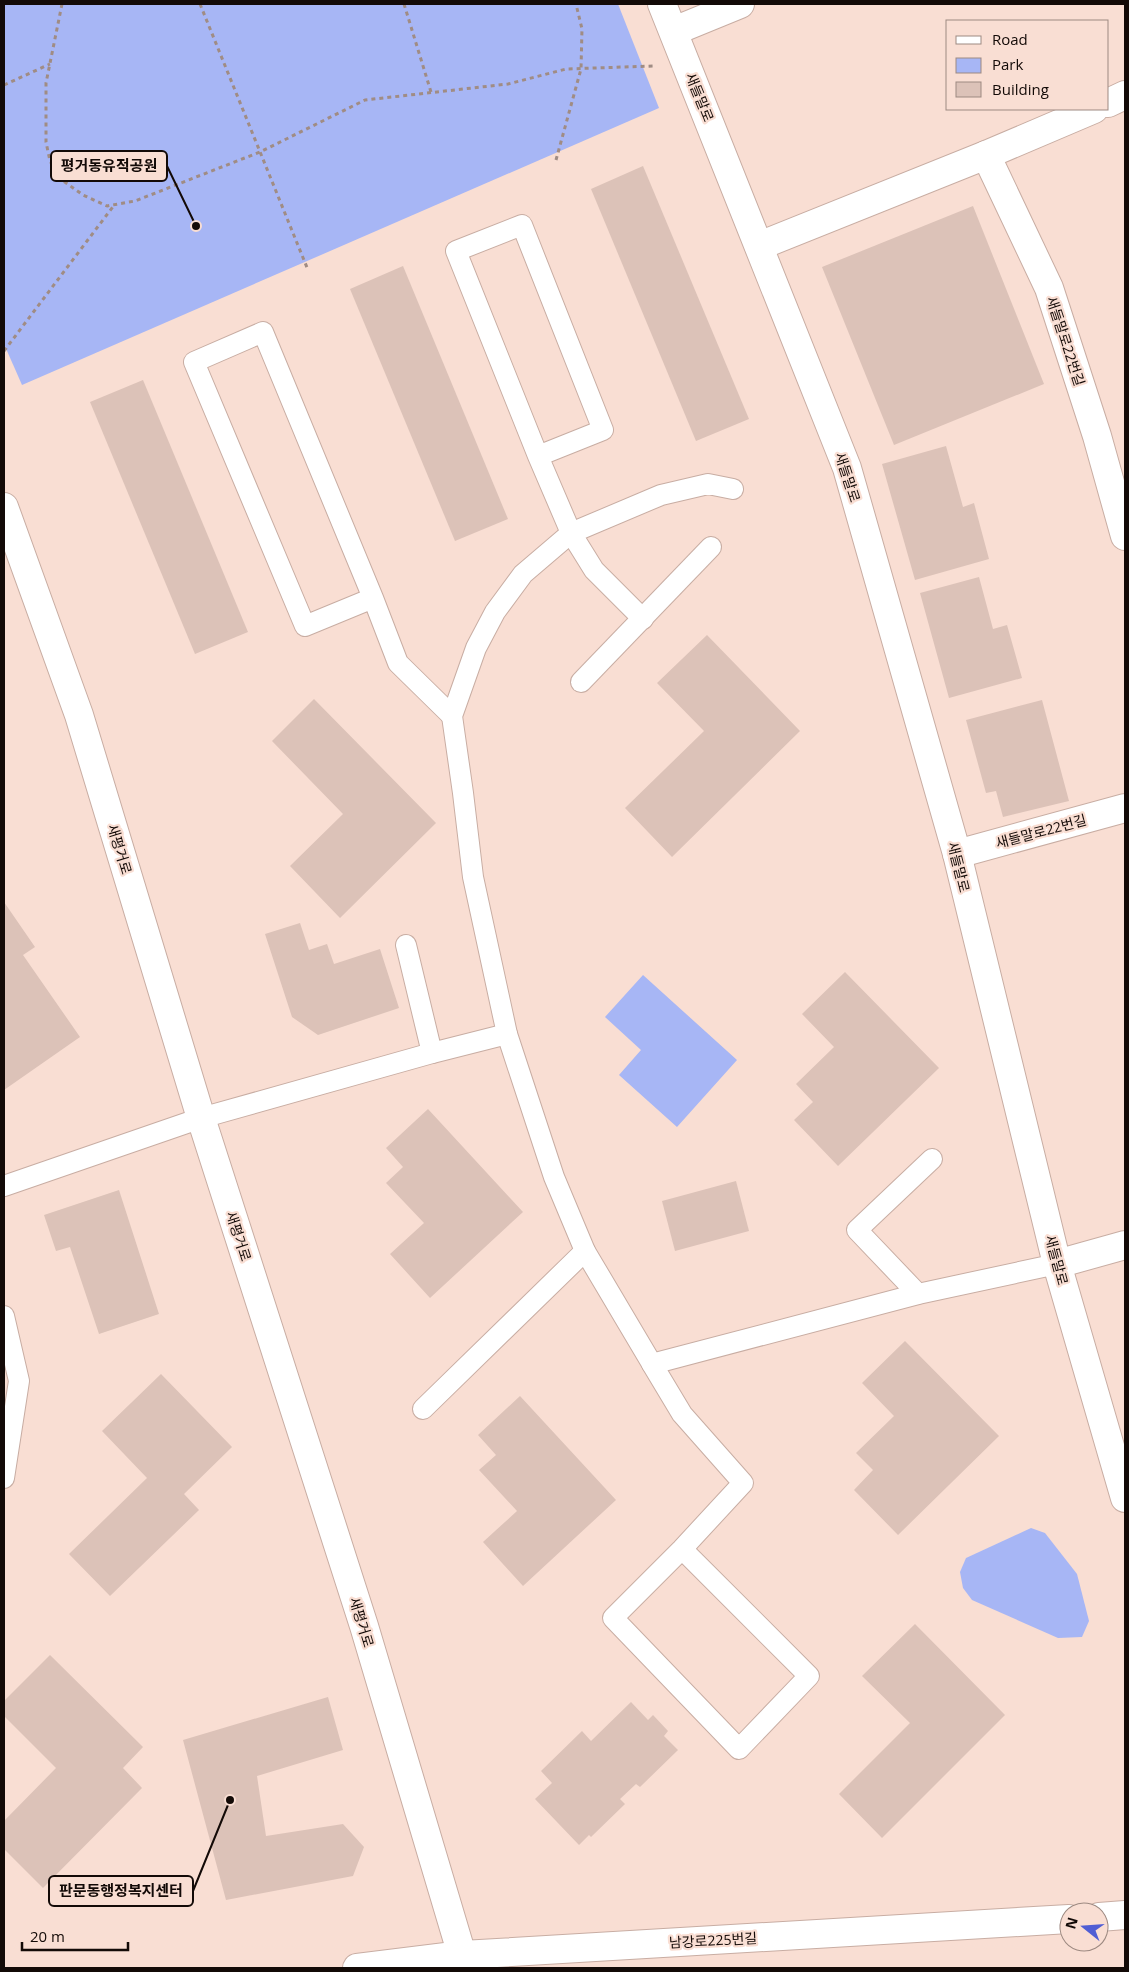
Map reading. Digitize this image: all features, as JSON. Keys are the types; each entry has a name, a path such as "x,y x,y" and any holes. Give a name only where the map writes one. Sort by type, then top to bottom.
{"street":[{"name":"새들말로","path":"662,4 847,468 957,854 1057,1264 1125,1498"},
{"path":"674,31 740,4"},
{"path":"1109,103 1125,96"},
{"path":"759,246 986,155 1092,110"},
{"name":"새들말로22번길","path":"986,155 1049,288 1097,436 1125,536"},
{"name":"새평거로","path":"4,507 79,715 202,1118 364,1626 462,1961"},
{"name":"새들말로22번길","path":"957,854 1125,808"},
{"path":"1057,1264 1125,1245"},
{"path":"1109,1916 1125,1915"},
{"name":"남강로225번길","path":"357,1968 1059,1919"}],"lane":[{"path":"538,456 603,430 522,225 456,252 538,456 570,533 594,570 643,619"},
{"path":"373,598 305,626 194,362 263,332 373,598 398,662 452,716"},
{"path":"682,1549 809,1676 740,1749 613,1618 682,1549 743,1483 682,1414 585,1251 554,1177 507,1034 472,877 452,716 476,648 495,612 523,574 570,533 661,495 708,484 733,489"},
{"path":"581,682 711,547"},
{"path":"406,945 432,1053"},
{"path":"4,1186 202,1118 432,1053 507,1034"},
{"path":"918,1294 857,1230 932,1159"},
{"path":"423,1409 585,1251"},
{"path":"652,1364 918,1294 1057,1264"},
{"path":"4,1316 19,1381 4,1478"}],"path":[{"path":"62,4 46,83 46,142 50,161 62,180 83,195 107,206 135,201 260,152 366,100 508,84 566,69 658,65"},
{"path":"200,4 308,270"},
{"path":"404,4 431,92"},
{"path":"556,160 581,69 582,29 576,4"},
{"path":"4,85 50,64"},
{"path":"4,351 116,204"}],"green space":[{"path":"4,4 618,4 659,108 22,385 4,344"},
{"path":"643,975 737,1060 677,1127 619,1075 641,1050 605,1017"},
{"path":"1031,1528 1045,1533 1077,1574 1089,1621 1082,1637 1058,1638 972,1600 963,1588 960,1572 966,1558"}],"building":[{"path":"643,166 749,419 696,441 591,189"},
{"path":"973,206 1044,384 894,445 822,267"},
{"path":"403,266 508,519 455,541 350,289"},
{"path":"143,380 248,632 195,654 90,402"},
{"path":"946,446 963,507 974,503 989,559 915,580 882,464"},
{"path":"979,577 993,629 1007,625 1022,678 949,698 920,593"},
{"path":"707,635 800,731 672,857 625,808 704,731 657,683"},
{"path":"314,699 436,823 340,918 290,866 343,814 272,741"},
{"path":"1042,700 1069,801 1003,817 996,791 986,793 966,720"},
{"path":"4,902 35,947 23,955 80,1037 4,1090"},
{"path":"300,923 309,950 327,944 334,964 380,949 399,1008 318,1035 292,1017 265,934"},
{"path":"845,972 939,1068 838,1166 794,1120 813,1102 796,1084 834,1047 802,1014"},
{"path":"428,1109 523,1212 430,1298 390,1254 424,1223 386,1183 403,1167 386,1148"},
{"path":"736,1181 749,1231 675,1251 662,1201"},
{"path":"119,1190 159,1314 99,1334 70,1247 56,1251 44,1215"},
{"path":"905,1341 999,1436 898,1535 854,1490 873,1470 856,1453 894,1416 862,1383"},
{"path":"161,1374 232,1447 184,1494 199,1510 110,1596 69,1554 147,1478 102,1431"},
{"path":"520,1396 616,1500 523,1586 483,1542 517,1511 479,1470 496,1455 478,1435"},
{"path":"915,1624 1005,1715 882,1838 839,1794 910,1723 862,1676"},
{"path":"50,1655 143,1747 123,1768 142,1788 43,1888 4,1849 4,1821 56,1768 4,1716 4,1701"},
{"path":"328,1697 343,1750 257,1776 266,1836 343,1824 364,1847 353,1876 226,1900 183,1740"},
{"path":"631,1702 648,1720 653,1715 668,1731 664,1736 678,1750 640,1787 636,1784 620,1799 625,1804 591,1837 589,1835 579,1845 535,1799 552,1783 541,1771 582,1731 591,1741"}],"place":[{"name":"평거동유적공원","path":"196,226"},
{"name":"판문동행정복지센터","path":"230,1800"}]}
